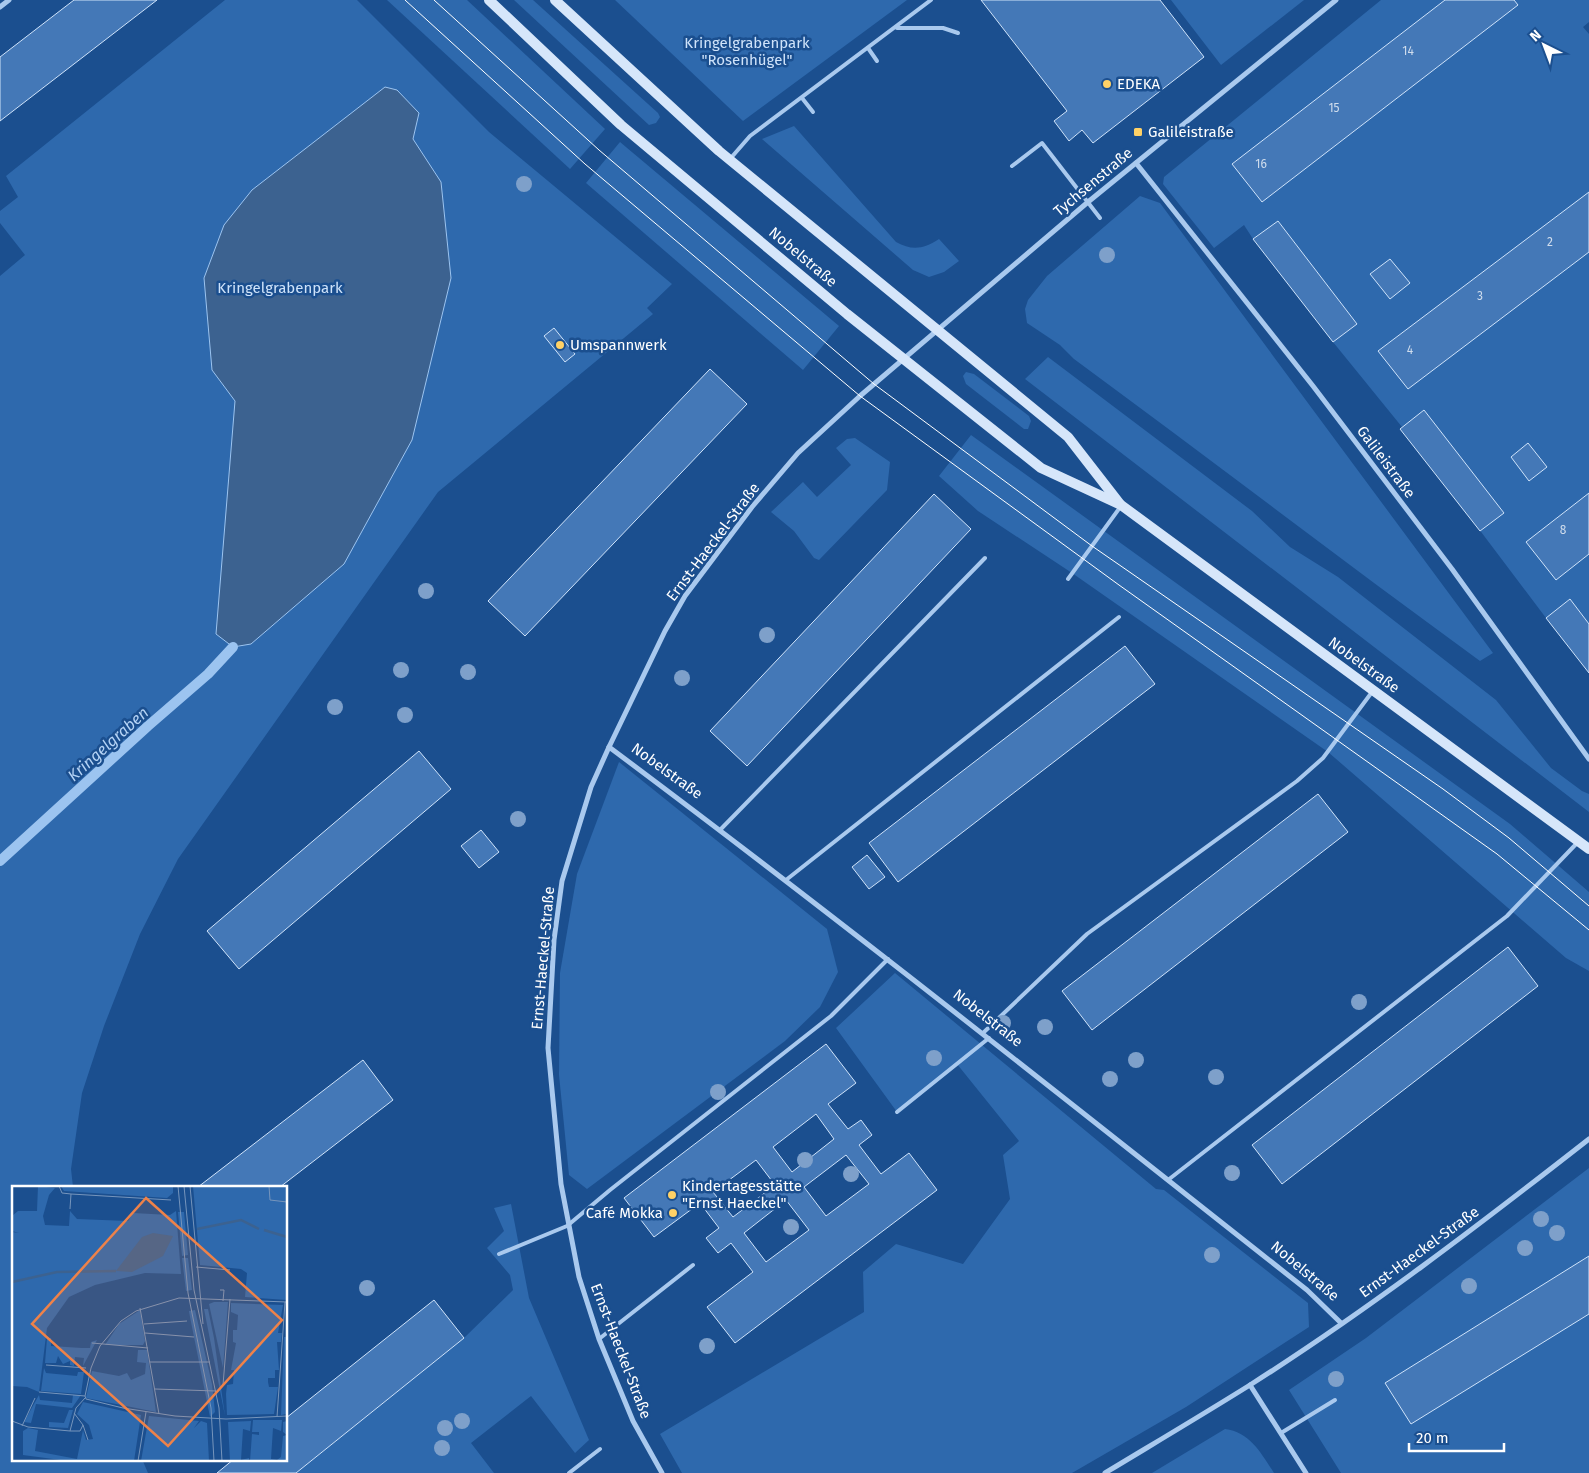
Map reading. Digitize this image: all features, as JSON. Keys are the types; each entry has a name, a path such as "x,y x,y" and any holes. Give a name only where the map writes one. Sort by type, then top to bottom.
{"main road":[{"name":"Nobelstraße","path":"489,0 621,125 904,359 1041,468 1121,505 1589,849"},
{"name":"Nobelstraße","path":"555,0 730,159 1068,437 1121,505"}],"street":[{"path":"0,7 9,0"},
{"name":"Tychsenstraße","path":"904,359 1088,202 1336,0"},
{"name":"Galileistraße","path":"1136,163 1313,386 1452,569 1589,759"},
{"name":"Ernst-Haeckel-Straße","path":"662,1473 633,1420 599,1339 579,1277 567,1226 560,1184 548,1048 554,940 562,880 591,787 666,631 685,596 752,507 798,454 904,359"},
{"name":"Nobelstraße","path":"609,747 786,880 983,1033 1307,1290 1341,1323"},
{"name":"Ernst-Haeckel-Straße","path":"1105,1473 1250,1385 1341,1323 1460,1238 1589,1139"},
{"path":"1250,1385 1306,1473"}],"lane":[{"path":"730,159 750,136 931,0"},
{"path":"896,28 943,28 958,33"},
{"path":"868,48 877,61"},
{"path":"802,98 813,112"},
{"path":"1012,166 1042,143 1100,218"},
{"path":"1068,579 1121,505"},
{"path":"720,830 985,558"},
{"path":"786,880 1119,617"},
{"path":"983,1033 1087,934 1297,781 1317,764 1373,691"},
{"path":"1168,1180 1507,916 1579,841"},
{"path":"499,1254 567,1226 831,1016 888,959"},
{"path":"897,1112 989,1038"},
{"path":"599,1339 693,1265"},
{"path":"1281,1434 1335,1400"},
{"path":"569,1473 600,1449"}],"green space":[{"name":"Kringelgrabenpark","path":"225,0 357,0 489,132 672,284 647,308 653,314 438,492 178,859 140,934 104,1026 82,1093 71,1169 73,1186 12,1186 12,1460 142,1460 148,1473 0,1473 0,276 25,255 0,223 0,211 18,197 6,176"},
{"path":"387,0 467,0 605,129 570,169"},
{"path":"514,0 533,0 658,113 660,117 656,123 649,125"},
{"name":"Kringelgrabenpark \"Rosenhügel\"","path":"615,0 907,0 743,121"},
{"path":"1171,0 1304,0 1221,65"},
{"path":"1381,0 1589,0 1589,22 1583,27 1589,34 1589,624 1570,599 1546,618 1402,427 1333,342 1357,324 1278,221 1253,239 1244,225 1214,248 1163,184 1164,177"},
{"path":"794,126 896,242 907,247 918,248 939,239 959,261 944,272 929,277 913,270 762,139"},
{"path":"620,142 839,326 803,370 586,183"},
{"path":"1140,196 1160,203 1493,653 1480,661 1074,359 1060,345 1027,323 1025,309 1028,300 1047,276"},
{"path":"1048,357 1252,511 1290,547 1338,577 1496,700 1551,768 1589,794 1589,812 1025,379"},
{"path":"966,372 974,374 1029,416 1031,421 1028,429 1024,429 966,384 963,376"},
{"path":"971,435 1510,824 1589,892 1589,971 1566,958 1328,752 1072,573 978,511 939,476"},
{"path":"855,438 890,462 887,490 819,560 814,558 794,531 771,512 803,482 817,497 851,465 836,448 847,439"},
{"path":"619,762 827,929 838,972 820,1007 785,1041 587,1189 569,1175 559,1075 560,973 577,874"},
{"path":"895,973 1156,1189 1164,1190 1308,1303 1309,1327 1186,1407 1072,1473 682,1473 660,1434 864,1312 863,1272 896,1244 963,1264 1010,1199 1003,1155 1019,1141 957,1064 897,1112 836,1028"},
{"path":"1589,1168 1589,1473 1341,1473 1289,1390 1366,1338"},
{"path":"511,1204 529,1298 589,1440 575,1453 531,1396 471,1443 494,1473 296,1473 464,1338 513,1290 510,1275 487,1248 504,1231 494,1208"},
{"path":"1225,1429 1241,1434 1248,1439 1274,1473 1152,1473"}],"shaded area":[{"path":"385,87 397,90 419,113 413,139 441,182 451,278 412,440 344,564 251,644 233,647 216,634 235,401 212,370 204,278 224,225 252,190"}],"building":[{"path":"74,0 157,0 0,121 0,57"},
{"name":"EDEKA","path":"981,0 1160,0 1204,57 1093,143 1082,130 1069,141 1054,121 1067,111"},
{"path":"1445,0 1514,0 1518,5 1262,202 1232,164"},
{"path":"1589,192 1589,252 1408,389 1378,351"},
{"path":"1278,221 1357,324 1333,342 1253,239"},
{"path":"1390,259 1410,283 1390,299 1370,274"},
{"name":"Umspannwerk","path":"554,328 575,354 565,362 544,336"},
{"path":"710,369 747,404 525,636 488,601"},
{"path":"1424,410 1504,513 1480,531 1400,429"},
{"path":"1528,443 1547,467 1529,481 1511,457"},
{"path":"1589,493 1589,554 1556,580 1526,542"},
{"path":"934,494 971,529 747,766 710,731"},
{"path":"1570,599 1589,624 1589,673 1546,618"},
{"path":"1125,646 1155,684 898,882 869,843"},
{"path":"419,751 451,789 239,969 207,931"},
{"path":"1318,794 1348,832 1092,1030 1062,991"},
{"path":"481,830 499,852 479,868 461,846"},
{"path":"867,855 885,877 869,889 852,867"},
{"path":"1508,947 1538,986 1282,1184 1252,1145"},
{"name":"Kindertagesstätte \"Ernst Haeckel\"","path":"826,1044 856,1083 828,1104 848,1129 861,1120 872,1135 859,1145 881,1174 909,1153 937,1190 735,1343 707,1307 753,1272 731,1243 718,1253 706,1238 719,1228 700,1203 654,1237 624,1198","holes":["816,1114 834,1139 792,1172 773,1147","846,1155 869,1184 826,1216 804,1187","756,1160 775,1185 733,1217 713,1192","786,1200 809,1230 766,1262 744,1233"]},
{"path":"363,1060 393,1100 281,1186 199,1186"},
{"path":"1589,1256 1589,1314 1411,1424 1385,1383"},
{"path":"434,1300 464,1338 296,1473 217,1473 233,1460 288,1460 288,1416"}],"waterway":[{"name":"Kringelgraben","path":"0,861 208,674 233,647"}],"tram line":[{"path":"405,0 585,164 860,396 1119,585 1497,854 1589,930"},
{"path":"434,0 599,150 874,384 1092,546 1443,789 1509,838 1589,906"}],"place":[{"name":"EDEKA","path":"1107,84"},
{"name":"Galileistraße","path":"1138,132"},
{"name":"Umspannwerk","path":"560,345"},
{"name":"Kindertagesstätte \"Ernst Haeckel\"","path":"672,1195"},
{"name":"Café Mokka","path":"673,1213"}]}
